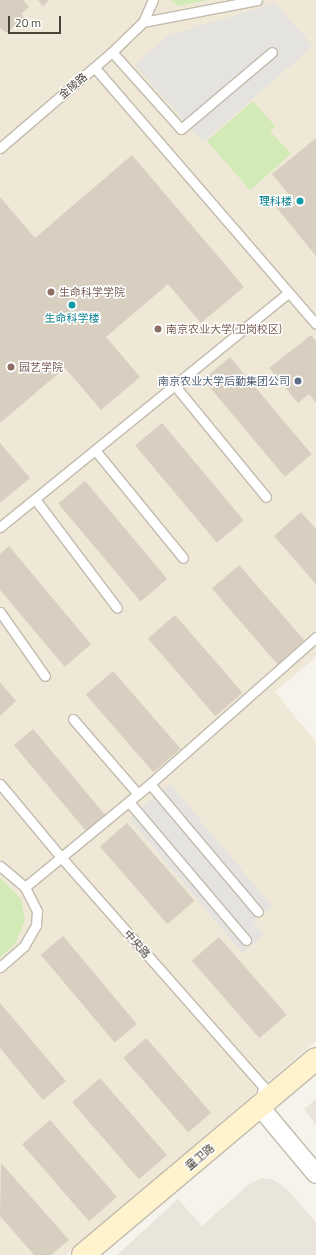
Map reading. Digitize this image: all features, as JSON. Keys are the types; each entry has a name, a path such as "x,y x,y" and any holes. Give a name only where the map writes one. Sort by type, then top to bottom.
{"street":[{"name":"童卫路","path":"83,1255 316,1059"},
{"path":"260,1107 316,1174"}],"lane":[{"path":"143,22 153,0"},
{"path":"143,22 258,0"},
{"name":"金陵路","path":"0,148 95,68 143,22"},
{"path":"112,52 181,129 272,52"},
{"path":"95,68 316,324"},
{"path":"0,527 176,387 288,293"},
{"path":"176,387 266,497"},
{"path":"95,450 183,558"},
{"path":"35,499 118,608"},
{"path":"0,612 45,676"},
{"path":"25,887 60,856 150,784 316,637"},
{"path":"73,719 138,794"},
{"name":"中央路","path":"0,784 60,856 263,1086 260,1107"},
{"path":"150,784 258,912"},
{"path":"129,802 246,940"},
{"path":"0,866 25,887 36,911 36,925 24,946 0,967"}],"shaded area":[{"name":"南京农业大学(卫岗校区)","path":"0,0 316,0 316,657 275,692 316,742 316,1041 65,1255 0,1255"},
{"path":"275,3 313,46 203,142 135,65 167,36"},
{"path":"170,784 272,906 253,921 264,935 242,953 129,818"},
{"path":"316,1099 316,1125 304,1109"},
{"path":"261,1178 274,1180 288,1190 316,1222 316,1255 117,1255 178,1199 202,1226 248,1185"}],"green space":[{"path":"171,0 208,0 178,6"},
{"path":"253,101 275,126 270,131 291,154 250,190 207,141"},
{"path":"0,878 21,899 25,920 15,944 0,957"}],"building":[{"path":"0,0 23,0 29,7 21,14 24,17 7,33 0,28"},
{"path":"38,0 49,0 43,6"},
{"name":"理科楼","path":"316,138 316,256 276,207 290,196 272,174"},
{"name":"生命科学楼","path":"132,155 244,287 201,323 168,284 106,337 140,377 101,410 65,368 0,423 0,197 35,238"},
{"name":"南京农业大学后勤集团公司","path":"311,335 316,341 316,403 309,394 298,403 269,368"},
{"path":"230,357 312,454 285,477 203,379"},
{"path":"162,423 244,520 217,543 135,445"},
{"path":"0,443 30,478 0,503"},
{"path":"85,481 167,579 140,602 58,503"},
{"path":"301,512 316,529 316,584 274,536"},
{"path":"9,546 91,644 65,667 0,590 0,554"},
{"path":"239,565 307,643 279,666 212,589"},
{"path":"175,615 243,693 215,716 148,639"},
{"path":"113,671 181,749 153,772 86,695"},
{"path":"0,682 16,701 0,716"},
{"path":"33,729 105,815 86,831 14,745"},
{"path":"127,823 195,901 167,924 100,847"},
{"path":"63,936 137,1024 115,1043 41,955"},
{"path":"219,937 287,1015 259,1038 192,961"},
{"path":"0,1003 66,1081 43,1100 0,1048"},
{"path":"146,1038 211,1113 188,1132 123,1058"},
{"path":"100,1078 167,1155 139,1179 72,1102"},
{"path":"50,1120 117,1197 89,1221 22,1144"},
{"path":"1,1163 69,1240 51,1255 34,1255 0,1216"}],"place":[{"name":"理科楼","path":"300,201"},
{"name":"生命科学学院","path":"51,292"},
{"name":"生命科学楼","path":"72,305"},
{"name":"南京农业大学(卫岗校区)","path":"158,329"},
{"name":"园艺学院","path":"11,367"},
{"name":"南京农业大学后勤集团公司","path":"298,381"}]}
